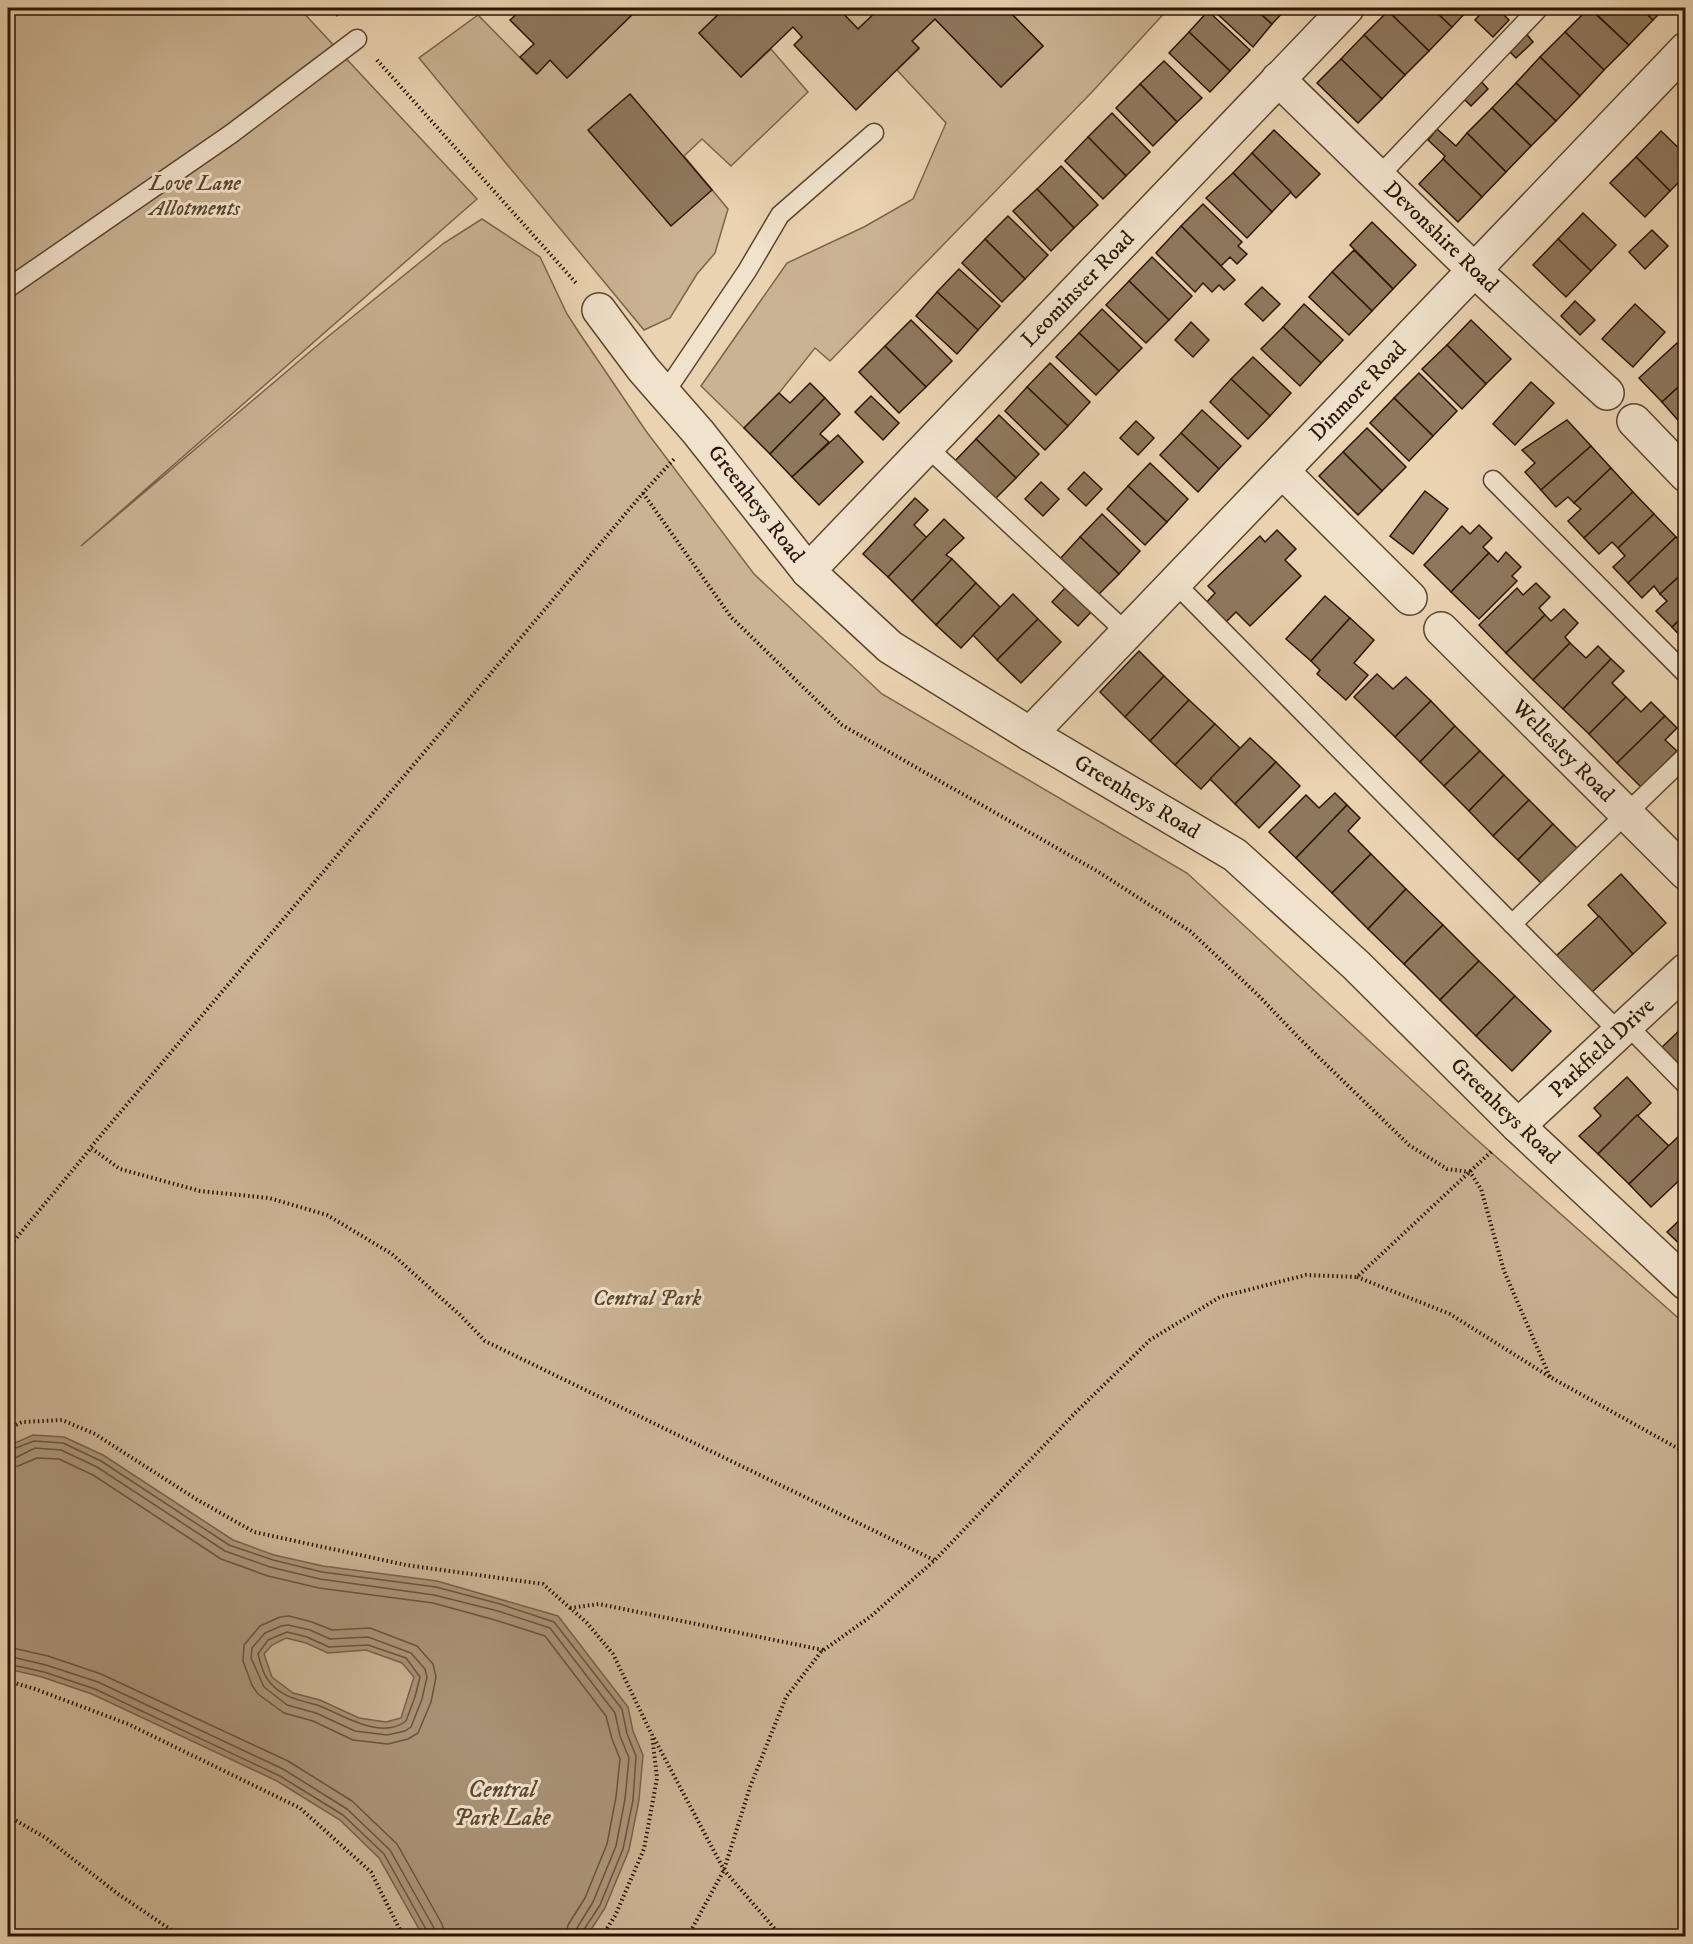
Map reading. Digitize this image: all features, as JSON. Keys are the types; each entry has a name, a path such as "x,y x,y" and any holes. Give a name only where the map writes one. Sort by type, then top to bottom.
{"street":[{"name":"Leominster Road","path":"808,571 1347,8"},
{"name":"Dinmore Road","path":"1030,734 1685,51"},
{"name":"Devonshire Road","path":"1278,79 1474,270 1607,393"},
{"name":"Greenheys Road","path":"599,310 643,369 698,432 808,571 890,647 1030,734 1235,855 1356,965 1518,1126 1686,1283"},
{"path":"1634,421 1686,475"},
{"path":"1282,471 1410,598"},
{"name":"Wellesley Road","path":"1441,629 1686,873"},
{"name":"Parkfield Drive","path":"1518,1126 1686,970"}],"lane":[{"path":"1378,177 1539,8"},
{"path":"8,288 231,134 357,39"},
{"path":"664,394 747,271 780,215 874,133"},
{"path":"927,447 1127,633"},
{"path":"1493,480 1686,674"},
{"path":"1175,583 1512,924 1686,1085"},
{"path":"1512,924 1686,756"}],"path":[{"path":"331,8 599,310"},
{"path":"8,1248 643,494 698,432"},
{"path":"643,494 731,616 842,725 1096,871 1190,931 1409,1145 1447,1169 1470,1172 1481,1189 1504,1271 1550,1377"},
{"path":"91,1148 120,1169 200,1191 269,1198 327,1215 392,1254 460,1315 485,1341 935,1560"},
{"path":"1357,1277 1481,1162"},
{"path":"688,1936 724,1870 750,1787 786,1697 824,1650 870,1617 935,1560 1075,1413 1150,1340 1220,1297 1306,1275 1357,1277 1450,1314 1550,1377 1686,1453"},
{"path":"8,1429 22,1422 62,1420 94,1434 196,1499 254,1532 406,1565 543,1584 587,1623 613,1654 652,1735 724,1870 782,1936"},
{"path":"570,1608 599,1604 824,1650"},
{"path":"8,1681 128,1724 300,1808 371,1872 402,1935 389,1936"},
{"path":"602,1936 615,1916 644,1849 657,1778 652,1735"},
{"path":"8,1816 46,1838 118,1894 180,1936"}],"green space":[{"name":"Central Park","path":"8,8 299,8 477,199 81,546 325,339 444,243 482,219 540,257 567,314 580,334 646,431 754,574 882,694 1187,873 1467,1131 1685,1324 1685,1936 8,1936"},
{"path":"639,8 725,8 699,33 741,77 771,49 808,92 731,166 702,139 684,156 728,209 715,253 697,274 670,318 644,330 419,58 478,15 536,74 550,60 567,78"},
{"path":"838,8 880,8 858,29"},
{"path":"1006,8 1169,8 1092,92 830,361 815,348 779,393 744,428 701,386 787,263 864,227 913,199 946,123 897,70 919,49 912,41 935,19 1001,87 1043,46"}],"water":[{"name":"Central Park Lake","path":"33,1435 64,1437 103,1455 233,1540 274,1555 323,1566 437,1581 558,1616 628,1707 633,1731 643,1755 639,1800 629,1850 605,1908 587,1936 423,1936 379,1858 340,1820 277,1781 92,1694 42,1677 8,1669 8,1446","holes":["286,1638 306,1643 328,1653 366,1650 402,1663 414,1677 401,1718 386,1722 359,1718 320,1700 293,1693 272,1677 264,1654 272,1645"]}],"building":[{"path":"523,8 639,8 567,78 550,60 537,74 520,57 534,44 510,20"},
{"path":"725,8 838,8 858,29 880,8 1006,8 1043,46 1001,87 935,19 912,41 919,48 856,110 794,45 802,37 793,27 741,77 699,33"},
{"path":"1211,8 1254,8 1272,24 1253,47"},
{"path":"1254,8 1287,8 1272,24"},
{"path":"1391,8 1432,8 1452,27 1429,51 1388,11"},
{"path":"1432,8 1470,8 1452,27"},
{"path":"1486,8 1497,8 1509,20 1493,37 1475,20"},
{"path":"1589,8 1629,45 1604,70 1565,32"},
{"path":"1590,8 1641,8 1653,20 1629,45"},
{"path":"1641,8 1665,8 1653,20"},
{"path":"1208,11 1250,50 1230,71 1189,32"},
{"path":"1388,11 1429,51 1405,75 1364,35"},
{"path":"1524,31 1533,42 1516,58 1506,48"},
{"path":"1189,32 1230,71 1210,92 1169,53"},
{"path":"1565,32 1604,70 1580,96 1540,57"},
{"path":"1364,35 1405,75 1382,99 1341,59"},
{"path":"1540,57 1580,96 1556,121 1516,83"},
{"path":"1341,59 1382,99 1358,123 1317,83"},
{"path":"1164,61 1202,98 1177,122 1140,84"},
{"path":"1479,79 1488,89 1471,106 1461,96"},
{"path":"1516,83 1556,121 1531,146 1492,108"},
{"path":"1140,84 1177,122 1153,146 1116,108"},
{"path":"630,94 712,190 671,226 588,130"},
{"path":"1492,108 1531,146 1506,172 1467,133"},
{"path":"1112,113 1150,152 1126,176 1088,137"},
{"path":"1437,129 1456,146 1467,133 1506,172 1482,197 1443,159 1445,156 1428,140"},
{"path":"1274,130 1320,174 1296,198 1252,153"},
{"path":"1661,131 1686,155 1686,175 1670,191 1636,157"},
{"path":"1088,137 1126,176 1103,199 1065,161"},
{"path":"1252,153 1291,192 1272,212 1233,173"},
{"path":"1636,157 1670,191 1645,217 1610,183"},
{"path":"1443,159 1482,197 1458,222 1419,184"},
{"path":"1061,166 1098,205 1074,228 1037,189"},
{"path":"1233,173 1272,212 1247,238 1206,198"},
{"path":"1037,189 1074,228 1051,251 1013,211"},
{"path":"1203,204 1242,242 1238,246 1247,254 1237,264 1230,257 1221,266 1181,226"},
{"path":"1583,213 1616,245 1591,271 1558,239"},
{"path":"1008,216 1048,255 1025,279 985,239"},
{"path":"1372,222 1416,265 1393,289 1350,245"},
{"path":"1181,226 1235,280 1224,290 1219,285 1212,292 1203,283 1195,292 1156,253"},
{"path":"1652,230 1668,246 1645,269 1629,252"},
{"path":"985,239 1025,279 1002,302 962,263"},
{"path":"1558,239 1591,271 1566,297 1533,265"},
{"path":"1354,250 1393,289 1372,311 1332,272"},
{"path":"1152,257 1192,296 1169,320 1129,281"},
{"path":"959,269 1000,306 978,330 937,292"},
{"path":"1332,272 1372,311 1349,335 1309,297"},
{"path":"1129,281 1169,320 1146,343 1106,305"},
{"path":"1262,287 1280,304 1263,321 1245,304"},
{"path":"937,292 978,330 957,354 916,316"},
{"path":"1575,301 1595,320 1580,335 1561,316"},
{"path":"1304,304 1343,340 1321,363 1283,327"},
{"path":"1635,304 1665,332 1633,367 1602,339"},
{"path":"1102,309 1142,348 1119,371 1079,333"},
{"path":"911,320 952,361 926,387 885,346"},
{"path":"1471,320 1511,359 1486,384 1447,345"},
{"path":"1191,322 1209,340 1193,357 1175,340"},
{"path":"1283,327 1321,363 1300,386 1261,349"},
{"path":"1079,333 1119,371 1096,395 1056,357"},
{"path":"1677,343 1686,352 1686,380 1662,402 1639,378"},
{"path":"1447,345 1486,384 1462,409 1422,369"},
{"path":"885,346 926,387 899,413 859,372"},
{"path":"1253,357 1291,393 1270,416 1231,379"},
{"path":"1050,363 1090,402 1068,426 1027,387"},
{"path":"1419,373 1457,411 1433,436 1394,398"},
{"path":"1231,379 1270,416 1248,439 1210,402"},
{"path":"1686,380 1686,426 1684,427 1662,402"},
{"path":"1531,382 1554,403 1515,445 1493,424"},
{"path":"810,383 825,398 770,454 744,428 779,393 790,403"},
{"path":"1027,387 1068,426 1045,450 1005,411"},
{"path":"871,396 899,423 883,440 855,412"},
{"path":"825,398 840,414 820,434 829,442 792,477 770,454"},
{"path":"1394,398 1433,436 1409,461 1370,423"},
{"path":"1202,410 1241,446 1219,469 1181,433"},
{"path":"999,415 1039,454 1016,478 976,439"},
{"path":"1567,420 1591,446 1541,490 1525,472 1535,463 1522,450"},
{"path":"1136,421 1154,438 1138,455 1120,438"},
{"path":"1367,428 1406,467 1382,491 1343,452"},
{"path":"1181,433 1219,469 1198,492 1160,455"},
{"path":"838,435 863,462 819,505 792,477"},
{"path":"976,439 1016,478 993,501 953,463"},
{"path":"1591,446 1611,468 1574,503 1568,497 1556,507 1541,490"},
{"path":"1343,452 1382,491 1358,515 1319,476"},
{"path":"1150,463 1188,499 1167,522 1128,486"},
{"path":"1611,468 1633,492 1584,538 1568,521 1581,509 1574,503"},
{"path":"1084,472 1102,489 1086,506 1068,489"},
{"path":"1041,482 1059,499 1043,516 1025,499"},
{"path":"1128,486 1167,522 1145,545 1107,509"},
{"path":"1425,491 1448,509 1413,554 1390,536"},
{"path":"1633,492 1654,514 1618,548 1612,542 1599,554 1584,538"},
{"path":"915,498 928,510 914,525 927,538 888,577 863,554"},
{"path":"1102,514 1140,551 1119,574 1080,537"},
{"path":"1654,514 1676,537 1628,583 1613,567 1625,556 1618,548"},
{"path":"944,519 964,538 946,555 952,559 912,601 888,577"},
{"path":"1479,525 1492,538 1483,547 1489,553 1451,592 1424,565 1462,526 1470,534"},
{"path":"1277,530 1296,549 1285,560 1301,576 1250,626 1236,612 1225,623 1205,604 1215,593 1208,586 1260,536 1265,542"},
{"path":"1080,537 1119,574 1097,596 1059,560"},
{"path":"1676,537 1686,546 1686,570 1660,594 1654,586 1642,598 1628,583"},
{"path":"1506,552 1521,567 1512,576 1517,581 1479,619 1451,592 1489,553 1498,562"},
{"path":"952,559 976,583 936,625 912,601"},
{"path":"1686,570 1686,614 1672,627 1656,611 1667,601 1660,594"},
{"path":"976,583 1000,607 961,648 936,625"},
{"path":"1536,583 1550,597 1539,608 1545,615 1506,653 1479,625 1517,588 1523,595"},
{"path":"1065,588 1091,612 1078,626 1052,602"},
{"path":"1013,594 1038,619 997,660 973,635"},
{"path":"1325,596 1350,618 1311,661 1286,639"},
{"path":"1564,609 1578,623 1565,637 1570,643 1533,680 1506,653 1545,615 1551,621"},
{"path":"1686,614 1686,642 1672,627"},
{"path":"1350,618 1374,640 1354,663 1368,675 1346,700 1317,674 1320,670 1311,661"},
{"path":"1038,619 1061,642 1021,683 997,660"},
{"path":"1570,643 1586,658 1598,646 1611,659 1563,709 1533,680"},
{"path":"1139,651 1164,676 1125,717 1100,692"},
{"path":"1611,659 1624,671 1612,683 1626,697 1589,734 1563,709"},
{"path":"1377,674 1393,689 1406,677 1431,701 1395,737 1354,697"},
{"path":"1164,676 1189,700 1150,741 1125,717"},
{"path":"1626,697 1641,712 1651,702 1665,716 1617,763 1589,734"},
{"path":"1189,700 1215,724 1175,765 1150,741"},
{"path":"1431,701 1455,726 1420,762 1395,737"},
{"path":"1665,716 1677,728 1665,740 1677,751 1641,787 1617,763"},
{"path":"1215,724 1240,748 1201,789 1175,765"},
{"path":"1455,726 1480,751 1444,786 1420,762"},
{"path":"1250,738 1276,762 1235,804 1210,779"},
{"path":"1480,751 1504,775 1469,811 1444,786"},
{"path":"1276,762 1300,786 1259,828 1235,804"},
{"path":"1504,775 1529,800 1493,836 1469,811"},
{"path":"1335,793 1347,805 1296,858 1269,832 1306,795 1319,808"},
{"path":"1529,800 1553,824 1518,860 1493,836"},
{"path":"1347,805 1360,818 1348,831 1371,854 1332,893 1296,858"},
{"path":"1553,824 1578,849 1543,885 1518,860"},
{"path":"1371,854 1406,889 1368,929 1332,893"},
{"path":"1621,874 1666,923 1633,954 1588,905"},
{"path":"1406,889 1443,925 1404,964 1368,929"},
{"path":"1599,916 1633,954 1590,994 1556,956"},
{"path":"1443,925 1479,961 1440,1000 1404,964"},
{"path":"1479,961 1515,996 1476,1036 1440,1000"},
{"path":"1515,996 1551,1031 1512,1071 1476,1036"},
{"path":"1682,1028 1686,1031 1686,1078 1659,1050"},
{"path":"1627,1077 1651,1103 1598,1154 1579,1136 1601,1116 1594,1108"},
{"path":"1637,1115 1669,1146 1629,1184 1598,1154"},
{"path":"1683,1132 1686,1135 1686,1174 1651,1207 1629,1184"},
{"path":"1686,1214 1686,1250 1667,1232"}],"park label":[{"name":"Love Lane Allotments","path":"195,196"}]}
